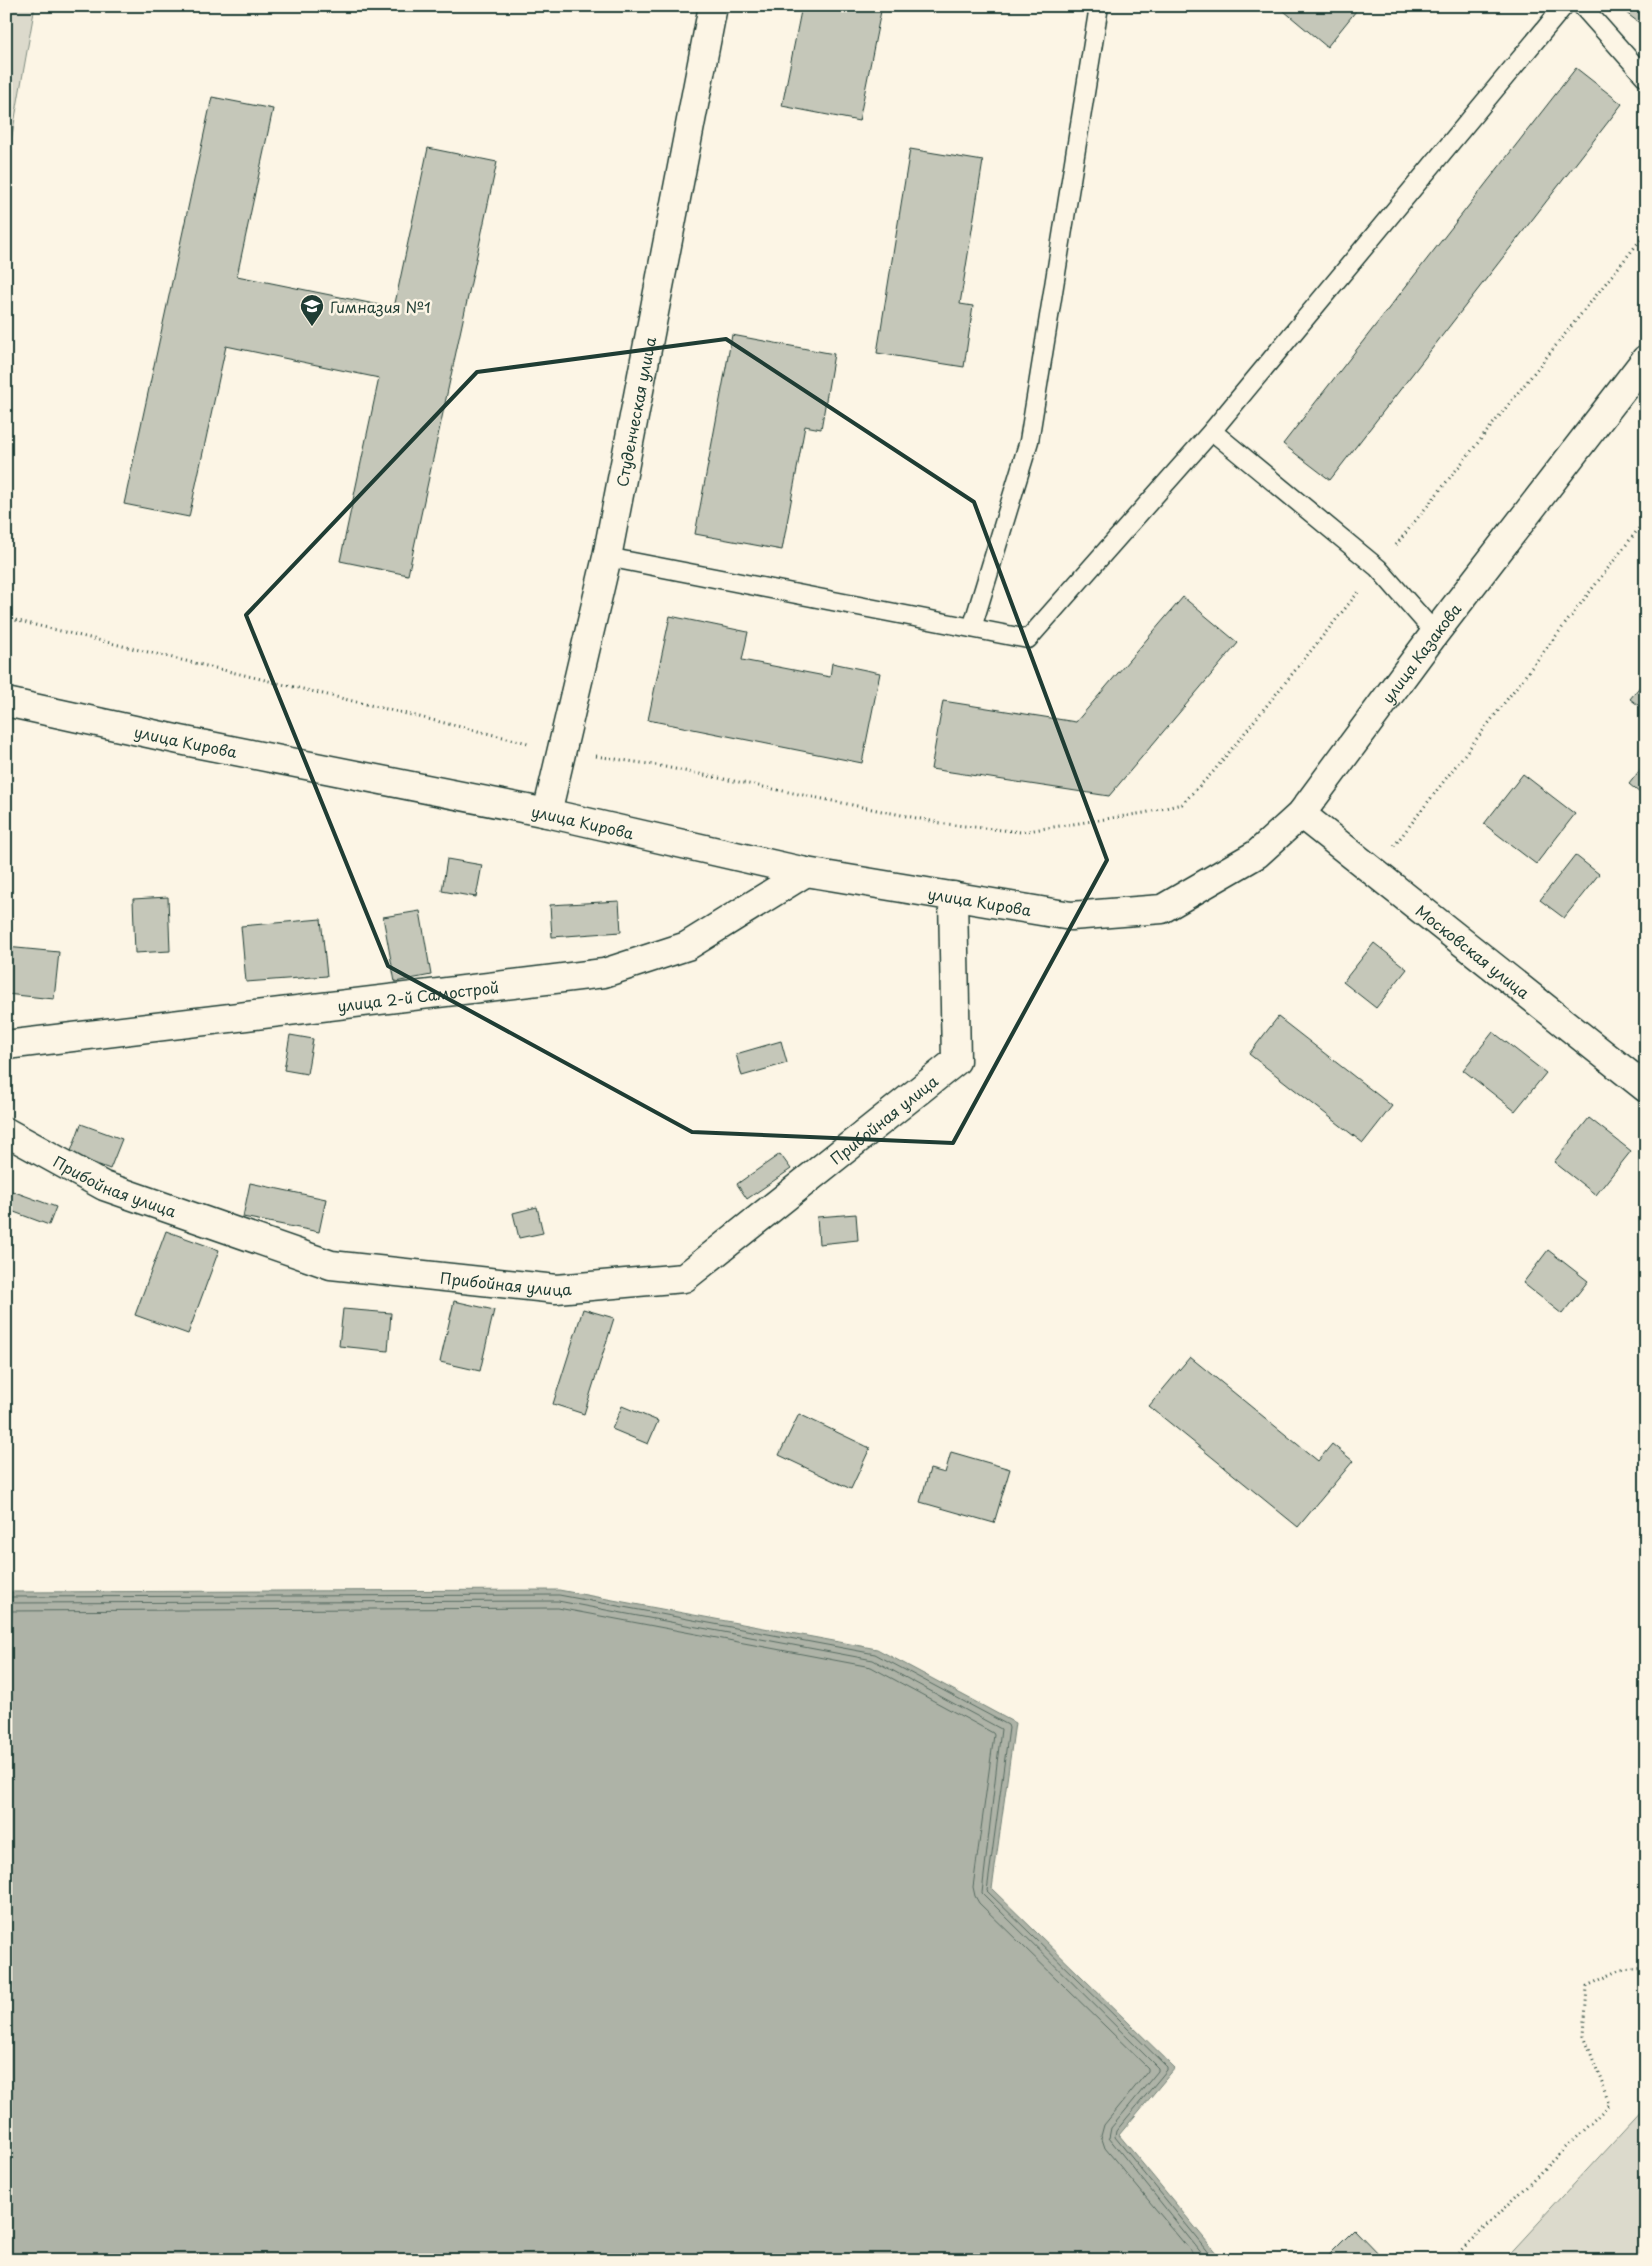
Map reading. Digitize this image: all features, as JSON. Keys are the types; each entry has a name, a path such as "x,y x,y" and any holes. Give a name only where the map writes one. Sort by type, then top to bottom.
{"street":[{"name":"Студенческая улица","path":"547,813 607,557 713,6"},
{"name":"улица Казакова","path":"1162,909 1257,854 1301,814 1435,633 1646,359"},
{"name":"улица Кирова","path":"6,702 180,740 547,813 806,872 1070,916 1162,909"},
{"name":"Московская улица","path":"1301,814 1646,1088"},
{"name":"улица 2-й Самострой","path":"6,1045 604,973 687,946 806,872"},
{"name":"Прибойная улица","path":"6,1132 104,1186 331,1265 556,1289 684,1278 956,1061 953,896"}],"lane":[{"path":"972,628 1029,441 1099,6"},
{"path":"607,557 1028,639 1212,431 1564,6"},
{"path":"1582,6 1646,78"},
{"path":"1212,431 1378,568 1435,633"}],"path":[{"path":"6,618 562,751 655,765 946,824 1022,832 1144,813 1182,804 1213,772 1646,233"},
{"path":"1373,872 1646,519"},
{"path":"1451,2260 1610,2104 1584,2036 1587,1986 1620,1970 1646,1968"}],"highlighted area":[{"path":"726,339 974,502 1107,860 953,1143 692,1132 388,966 246,615 477,372"}],"shaded area":[{"path":"6,6 35,6 6,169"},
{"path":"1646,2106 1646,2260 1504,2260"}],"water":[{"path":"559,1590 877,1649 1015,1723 992,1889 1175,2068 1119,2135 1222,2260 6,2260 6,1592"}],"building":[{"path":"802,6 882,6 859,121 782,106"},
{"path":"1278,6 1360,6 1327,47"},
{"path":"1623,6 1646,6 1646,28 1621,9"},
{"path":"1576,68 1622,104 1330,480 1283,444"},
{"name":"Гимназия №1","path":"212,97 273,109 237,276 394,308 428,148 497,162 408,575 340,561 379,378 226,346 189,517 124,504"},
{"path":"910,149 983,161 960,304 973,306 964,367 877,353"},
{"path":"732,335 834,354 821,429 805,426 782,550 695,534"},
{"path":"1183,597 1238,643 1109,796 931,769 943,701 1076,722"},
{"path":"670,616 748,632 742,660 830,677 832,663 880,673 862,763 648,720"},
{"path":"1646,679 1646,711 1630,699"},
{"path":"1646,762 1646,798 1629,784"},
{"path":"1523,774 1575,814 1536,864 1484,824"},
{"path":"1575,855 1599,874 1564,918 1540,900"},
{"path":"447,859 482,865 476,897 442,891"},
{"path":"168,897 170,951 135,953 133,899"},
{"path":"619,901 621,932 552,937 550,905"},
{"path":"420,911 431,975 395,982 383,917"},
{"path":"321,919 327,976 246,982 241,926"},
{"path":"1374,943 1407,969 1376,1008 1343,982"},
{"path":"6,947 59,952 54,999 6,994"},
{"path":"1278,1017 1392,1106 1363,1143 1249,1054"},
{"path":"1493,1032 1546,1073 1515,1111 1463,1070"},
{"path":"290,1035 313,1039 307,1074 284,1070"},
{"path":"781,1041 787,1063 742,1076 736,1054"},
{"path":"1589,1118 1631,1151 1596,1195 1554,1162"},
{"path":"81,1124 122,1139 110,1169 70,1154"},
{"path":"780,1154 791,1169 747,1199 737,1184"},
{"path":"250,1183 326,1199 319,1232 243,1217"},
{"path":"12,1191 56,1207 49,1225 6,1209"},
{"path":"537,1207 543,1233 519,1238 513,1213"},
{"path":"856,1214 858,1240 819,1244 817,1217"},
{"path":"166,1231 219,1250 188,1334 135,1315"},
{"path":"1548,1250 1588,1281 1562,1314 1523,1283"},
{"path":"454,1301 494,1310 480,1371 440,1362"},
{"path":"343,1309 391,1313 388,1351 339,1346"},
{"path":"583,1309 614,1318 584,1414 553,1404"},
{"path":"1190,1357 1318,1461 1332,1444 1353,1461 1298,1527 1149,1406"},
{"path":"622,1406 658,1421 648,1444 612,1429"},
{"path":"799,1414 870,1448 851,1489 779,1455"},
{"path":"951,1452 1010,1469 994,1523 920,1502 930,1469 945,1473"},
{"path":"1354,2229 1384,2260 1323,2260"}],"place":[{"name":"Гимназия №1","path":"312,327"}]}
